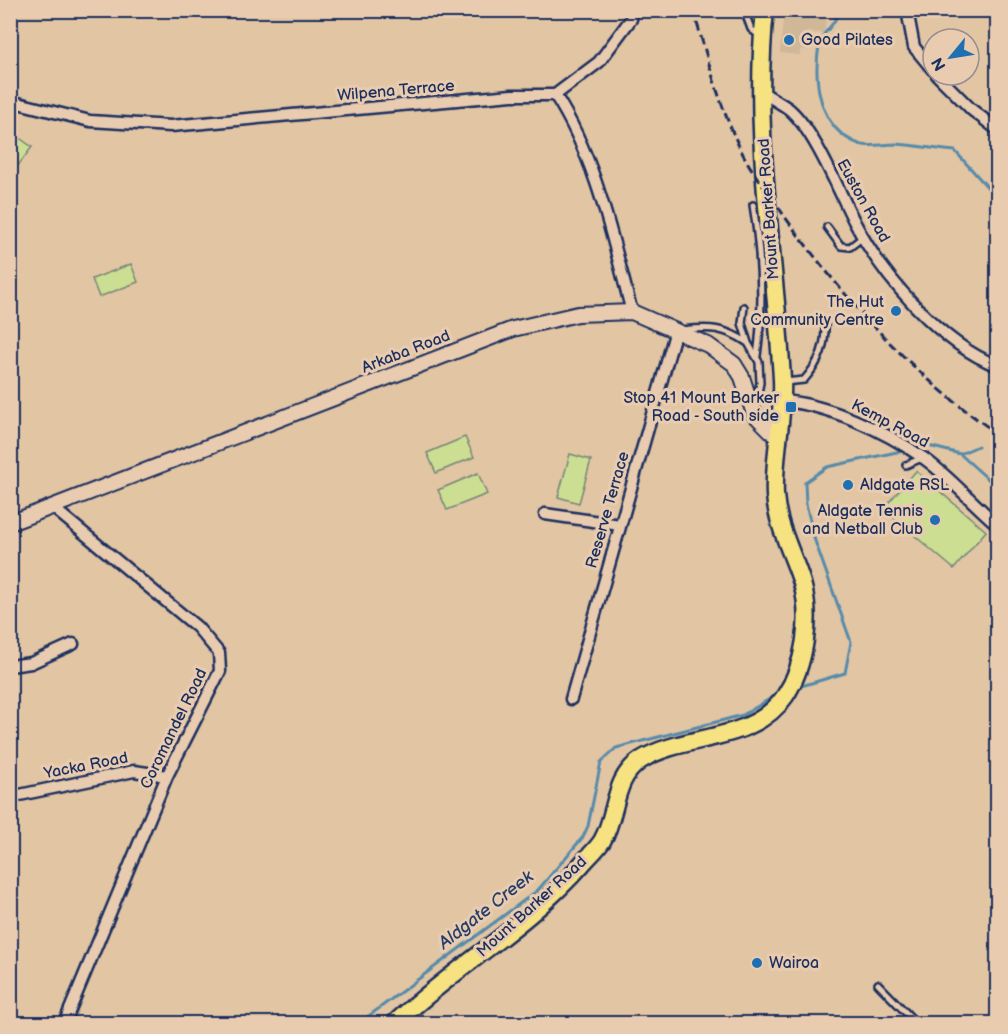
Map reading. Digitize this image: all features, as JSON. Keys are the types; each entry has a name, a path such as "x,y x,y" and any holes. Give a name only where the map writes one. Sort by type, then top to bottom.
{"main road":[{"name":"Mount Barker Road","path":"394,1023 416,1003 499,941 579,868 602,841 618,788 630,769 656,753 738,730 774,708 787,694 805,641 805,603 802,585 776,509 774,471 782,382 766,181 762,92 762,38 765,10"}],"street":[{"path":"632,312 589,159 573,121 555,95 599,62 631,19 633,10"},
{"path":"907,10 914,47 921,55"},
{"path":"949,87 972,110 998,130"},
{"name":"Euston Road","path":"762,92 790,110 808,133 863,237 892,277 936,327 961,348 998,366"},
{"name":"Wilpena Terrace","path":"10,101 90,122 171,126 512,95 555,95"},
{"name":"Arkaba Road","path":"10,523 513,329 578,314 632,312 708,345 734,364 742,377 754,414 777,437"},
{"name":"Reserve Terrace","path":"571,699 676,330"},
{"name":"Kemp Road","path":"782,400 813,405 896,441 924,458 998,525"},
{"name":"Coromandel Road","path":"51,506 197,627 219,653 220,671 167,776 64,1023"},
{"path":"545,514 620,525"},
{"path":"10,666 31,663 73,644"},
{"name":"Yacka Road","path":"10,797 134,771 167,776"}],"lane":[{"path":"744,10 751,29 762,38"},
{"path":"753,205 759,247 760,309 757,356 760,383 754,414"},
{"path":"827,227 841,246 850,247 863,237"},
{"path":"744,308 742,323 748,343 757,356"},
{"path":"782,382 804,380 817,366 826,340 825,321"},
{"path":"676,330 705,327 730,331 748,343"},
{"path":"906,465 924,458"},
{"path":"878,984 917,1023"}],"shaded area":[{"path":"784,10 836,11 835,20 826,19 824,33 808,32 806,50 800,49 800,55 780,53"}],"green space":[{"path":"14,134 32,147 11,175 11,138"},
{"path":"131,264 138,282 99,297 92,279"},
{"path":"465,437 474,457 436,473 427,453"},
{"path":"570,454 591,460 579,503 558,497"},
{"name":"Aldgate Tennis and Netball Club","path":"916,471 986,531 954,569 883,509"},
{"path":"478,473 487,494 447,510 438,490"}],"waterway":[{"name":"Aldgate Creek","path":"838,10 835,20 820,40 817,59 818,89 827,116 835,127 846,137 863,145 895,144 955,151 998,199"},
{"name":"Aldgate Creek","path":"912,448 925,445 960,454 978,446"},
{"name":"Aldgate Creek","path":"798,687 845,673 851,642 815,541 806,504 805,482 827,467 906,450"},
{"path":"960,454 998,488"},
{"name":"Aldgate Creek","path":"358,1024 538,890 583,837 588,826 601,762 616,748 743,715 773,697"}],"railway":[{"path":"693,10 731,128 748,163 785,217 832,278 882,335 937,387 998,434"}],"place":[{"name":"Good Pilates","path":"789,40"},
{"name":"The Hut Community Centre","path":"896,311"},
{"name":"Stop 41 Mount Barker Road - South side","path":"791,407"},
{"name":"Aldgate RSL","path":"848,485"},
{"name":"Aldgate Tennis and Netball Club","path":"935,520"},
{"name":"Wairoa","path":"757,963"}]}
